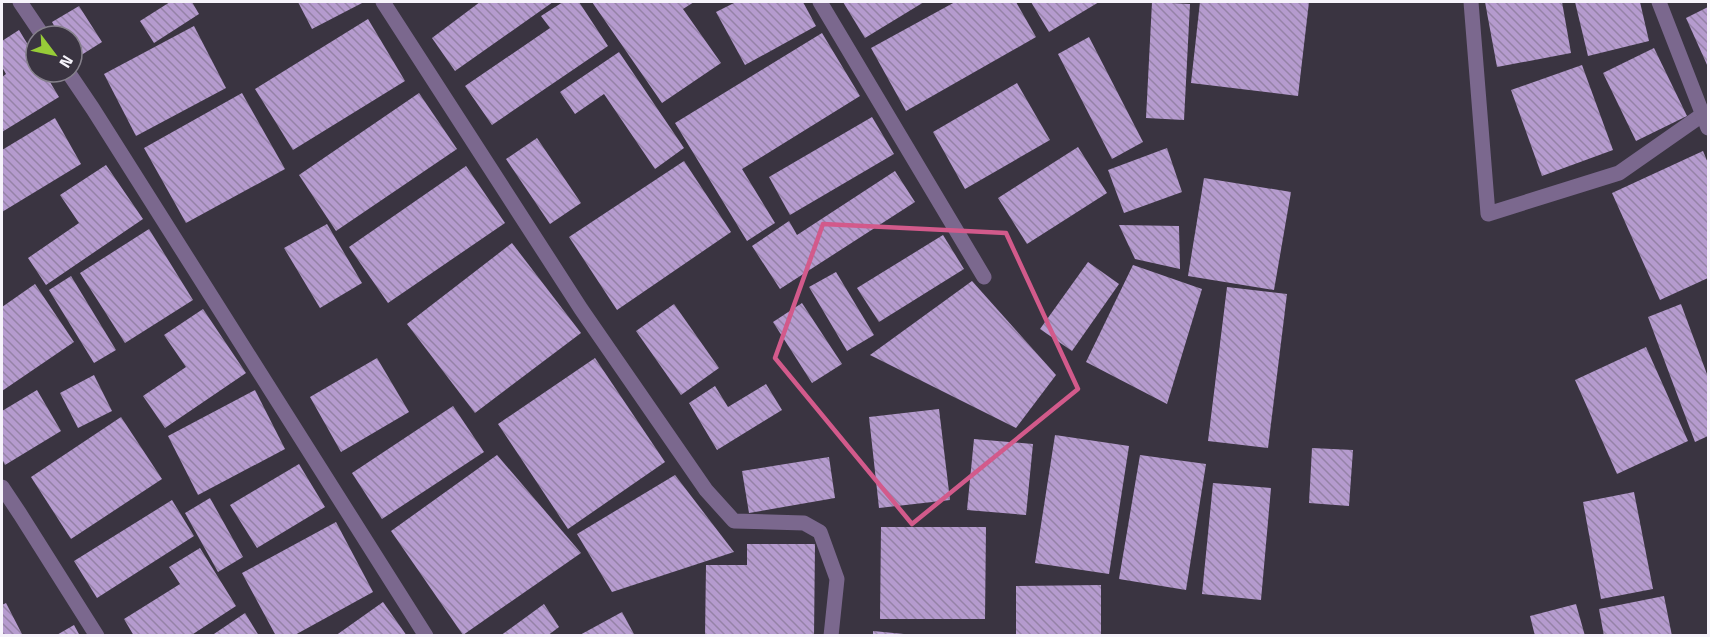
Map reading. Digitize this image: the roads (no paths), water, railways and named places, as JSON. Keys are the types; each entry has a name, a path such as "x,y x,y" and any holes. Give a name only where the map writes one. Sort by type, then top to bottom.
{"street":[{"path":"20,2 35,24"},
{"path":"383,2 581,309 706,490 734,521 804,523 820,532 837,579 831,636"},
{"path":"820,2 984,277"},
{"path":"1471,2 1488,214 1619,173 1705,121 1659,2"},
{"path":"76,84 426,636"},
{"path":"2,487 97,636"}]}
